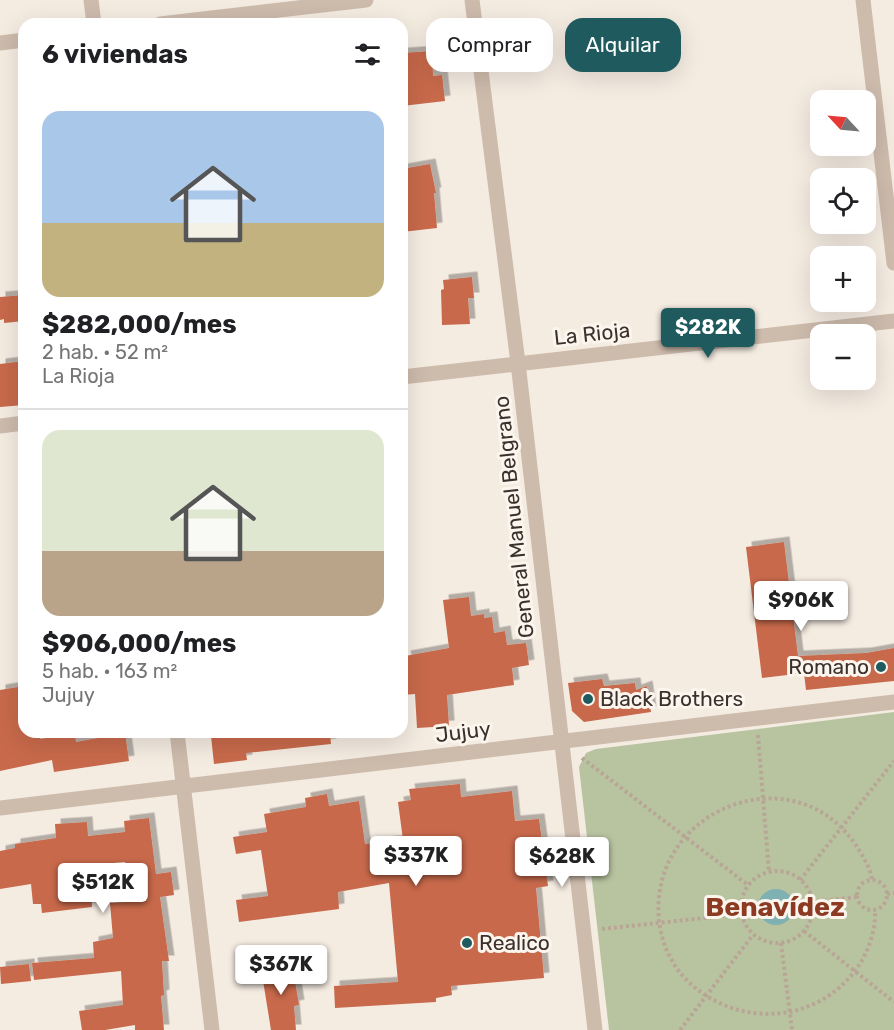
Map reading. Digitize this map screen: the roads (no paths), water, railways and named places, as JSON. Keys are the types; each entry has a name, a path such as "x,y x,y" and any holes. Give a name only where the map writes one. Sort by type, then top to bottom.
{"street":[{"path":"91,0 93,18"},
{"path":"212,18 366,0"},
{"name":"General Manuel Belgrano","path":"472,0 518,363 595,1030"},
{"path":"863,0 894,262"},
{"path":"0,43 18,41"},
{"name":"La Rioja","path":"408,376 894,321"},
{"path":"0,426 18,424"},
{"name":"Jujuy","path":"0,808 894,702"},
{"path":"178,738 212,1030"}],"water":[{"path":"776,889 789,894 794,907 789,920 776,925 763,920 758,907 763,894"}],"place":[{"name":"Romano","path":"881,667"},
{"name":"Black Brothers","path":"588,699"},
{"name":"Realico","path":"467,943"}],"district":[{"name":"Benavídez","path":"775,907"}]}
